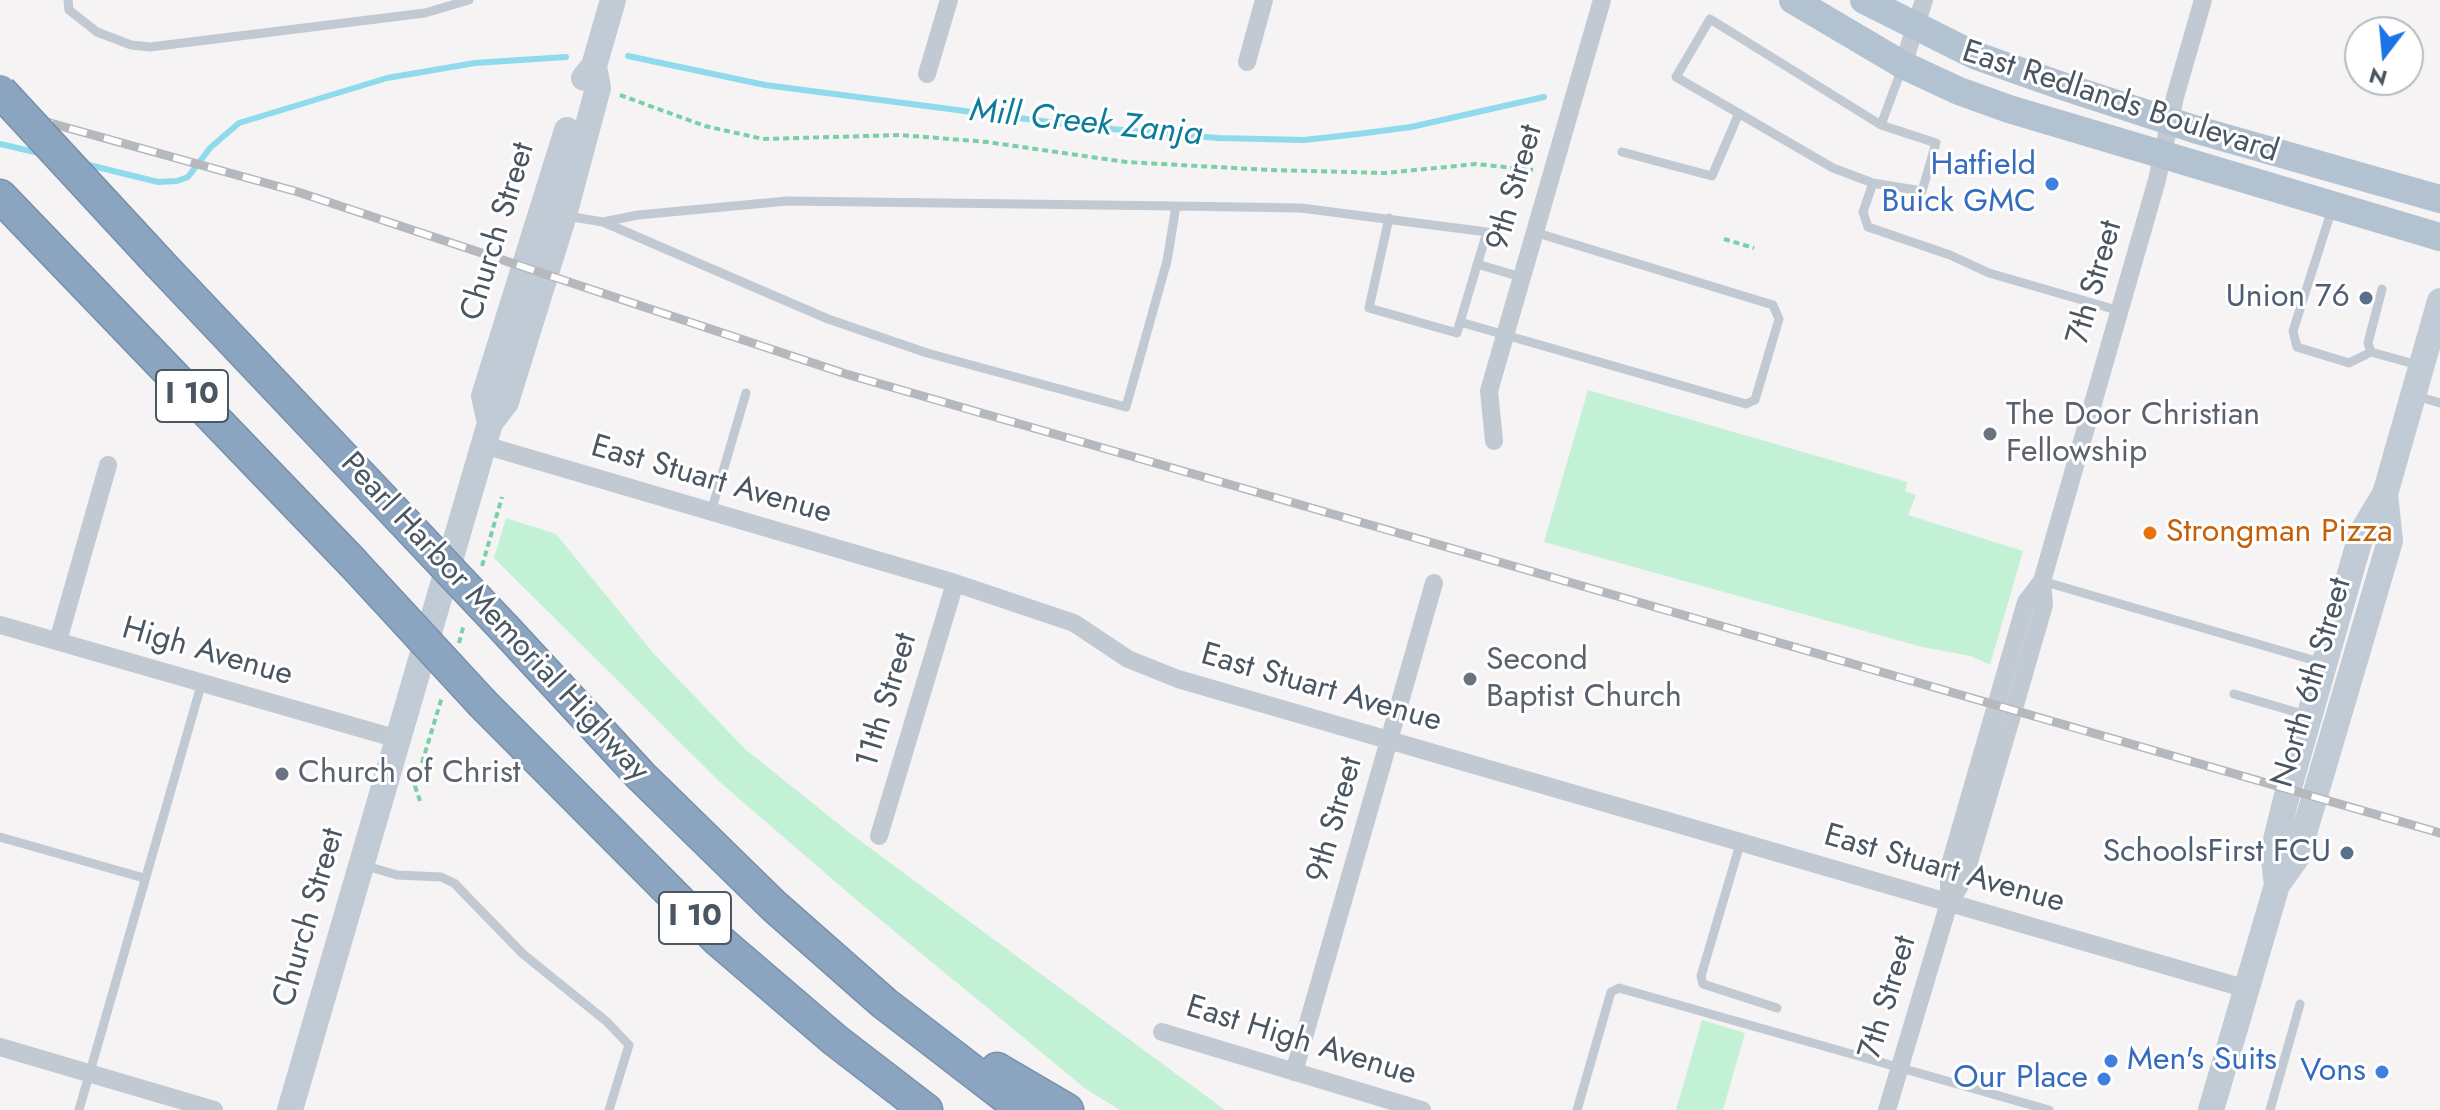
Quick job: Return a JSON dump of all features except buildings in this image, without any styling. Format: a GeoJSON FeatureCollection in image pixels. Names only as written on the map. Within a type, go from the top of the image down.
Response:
{"type":"FeatureCollection","features":[{"type":"Feature","properties":{"kind":"highway","name":"Pearl Harbor Memorial Highway"},"geometry":{"type":"LineString","coordinates":[[0,91],[652,787],[774,906],[884,1003],[1023,1110]]}},
{"type":"Feature","properties":{"kind":"highway","name":"Pearl Harbor Memorial Highway"},"geometry":{"type":"LineString","coordinates":[[0,196],[352,562],[483,704],[717,939],[835,1040],[926,1110]]}},
{"type":"Feature","properties":{"kind":"highway"},"geometry":{"type":"LineString","coordinates":[[884,1003],[1067,1110]]}},
{"type":"Feature","properties":{"kind":"main road","name":"East Redlands Boulevard"},"geometry":{"type":"LineString","coordinates":[[1793,0],[1903,65],[2009,109],[2440,237]]}},
{"type":"Feature","properties":{"kind":"main road","name":"East Redlands Boulevard"},"geometry":{"type":"LineString","coordinates":[[1864,0],[1974,55],[2169,121],[2440,199]]}},
{"type":"Feature","properties":{"kind":"street","name":"Church Street"},"geometry":{"type":"LineString","coordinates":[[487,434],[484,396],[582,81],[594,66],[612,0]]}},
{"type":"Feature","properties":{"kind":"street"},"geometry":{"type":"LineString","coordinates":[[927,74],[949,0]]}},
{"type":"Feature","properties":{"kind":"street"},"geometry":{"type":"LineString","coordinates":[[1247,62],[1264,0]]}},
{"type":"Feature","properties":{"kind":"street","name":"9th Street"},"geometry":{"type":"LineString","coordinates":[[1494,441],[1489,391],[1602,0]]}},
{"type":"Feature","properties":{"kind":"street"},"geometry":{"type":"LineString","coordinates":[[1903,65],[1924,0]]}},
{"type":"Feature","properties":{"kind":"street","name":"7th Street"},"geometry":{"type":"LineString","coordinates":[[1887,1110],[1949,903],[1949,868],[2026,602],[2042,581],[2120,311],[2203,0]]}},
{"type":"Feature","properties":{"kind":"street","name":"Church Street"},"geometry":{"type":"LineString","coordinates":[[290,1110],[487,434],[506,402],[564,215],[598,88],[594,66]]}},
{"type":"Feature","properties":{"kind":"street","name":"North 6th Street"},"geometry":{"type":"LineString","coordinates":[[2277,885],[2273,852],[2309,716],[2362,532],[2385,494],[2440,303]]}},
{"type":"Feature","properties":{"kind":"street","name":"East Stuart Avenue"},"geometry":{"type":"LineString","coordinates":[[487,434],[711,512],[955,583],[1074,623],[1152,671],[2247,989]]}},
{"type":"Feature","properties":{"kind":"street"},"geometry":{"type":"LineString","coordinates":[[58,641],[108,465]]}},
{"type":"Feature","properties":{"kind":"street","name":"North 6th Street"},"geometry":{"type":"LineString","coordinates":[[2211,1110],[2277,885],[2297,857],[2390,541],[2385,494]]}},
{"type":"Feature","properties":{"kind":"street","name":"11th Street"},"geometry":{"type":"LineString","coordinates":[[879,836],[955,583]]}},
{"type":"Feature","properties":{"kind":"street","name":"9th Street"},"geometry":{"type":"LineString","coordinates":[[1294,1072],[1434,583]]}},
{"type":"Feature","properties":{"kind":"street","name":"High Avenue"},"geometry":{"type":"LineString","coordinates":[[0,625],[398,739]]}},
{"type":"Feature","properties":{"kind":"street","name":"East High Avenue"},"geometry":{"type":"LineString","coordinates":[[1162,1032],[1422,1110]]}},
{"type":"Feature","properties":{"kind":"street"},"geometry":{"type":"LineString","coordinates":[[0,1047],[214,1110]]}},
{"type":"Feature","properties":{"kind":"lane"},"geometry":{"type":"LineString","coordinates":[[68,0],[69,10],[97,32],[131,45],[150,47],[425,13],[469,0]]}},
{"type":"Feature","properties":{"kind":"lane"},"geometry":{"type":"LineString","coordinates":[[1710,19],[1881,125],[1936,143],[1922,191],[1873,183],[1833,168],[1739,113],[1676,77],[1710,19]]}},
{"type":"Feature","properties":{"kind":"lane"},"geometry":{"type":"LineString","coordinates":[[1881,125],[1903,65]]}},
{"type":"Feature","properties":{"kind":"lane"},"geometry":{"type":"LineString","coordinates":[[1622,152],[1712,176],[1739,113]]}},
{"type":"Feature","properties":{"kind":"lane"},"geometry":{"type":"LineString","coordinates":[[1873,183],[1863,212],[1868,227],[1950,255],[1989,273],[2120,311]]}},
{"type":"Feature","properties":{"kind":"lane"},"geometry":{"type":"LineString","coordinates":[[603,222],[638,215],[787,201],[1301,208],[1389,218],[1487,232],[1457,333],[1369,308],[1389,218]]}},
{"type":"Feature","properties":{"kind":"lane"},"geometry":{"type":"LineString","coordinates":[[2333,205],[2293,331],[2297,347],[2349,363],[2371,352],[2421,366]]}},
{"type":"Feature","properties":{"kind":"lane"},"geometry":{"type":"LineString","coordinates":[[564,215],[603,222],[828,319],[927,353],[1126,407],[1167,261],[1176,206]]}},
{"type":"Feature","properties":{"kind":"lane"},"geometry":{"type":"LineString","coordinates":[[1460,322],[1746,404],[1755,400],[1779,319],[1773,305],[1534,232]]}},
{"type":"Feature","properties":{"kind":"lane"},"geometry":{"type":"LineString","coordinates":[[1477,264],[1521,277]]}},
{"type":"Feature","properties":{"kind":"lane"},"geometry":{"type":"LineString","coordinates":[[2371,352],[2368,343],[2382,289]]}},
{"type":"Feature","properties":{"kind":"lane"},"geometry":{"type":"LineString","coordinates":[[711,512],[746,393]]}},
{"type":"Feature","properties":{"kind":"lane"},"geometry":{"type":"LineString","coordinates":[[2413,395],[2440,403]]}},
{"type":"Feature","properties":{"kind":"lane"},"geometry":{"type":"LineString","coordinates":[[2042,581],[2324,663]]}},
{"type":"Feature","properties":{"kind":"lane"},"geometry":{"type":"LineString","coordinates":[[79,1110],[202,682]]}},
{"type":"Feature","properties":{"kind":"lane"},"geometry":{"type":"LineString","coordinates":[[2234,694],[2309,716]]}},
{"type":"Feature","properties":{"kind":"lane"},"geometry":{"type":"LineString","coordinates":[[0,837],[144,878]]}},
{"type":"Feature","properties":{"kind":"lane"},"geometry":{"type":"LineString","coordinates":[[1740,844],[1701,976],[1703,984],[1777,1008]]}},
{"type":"Feature","properties":{"kind":"lane"},"geometry":{"type":"LineString","coordinates":[[362,865],[397,875],[441,877],[454,883],[523,954],[606,1021],[629,1045],[609,1110]]}},
{"type":"Feature","properties":{"kind":"lane"},"geometry":{"type":"LineString","coordinates":[[1577,1110],[1611,992],[1619,988],[2049,1110]]}},
{"type":"Feature","properties":{"kind":"lane"},"geometry":{"type":"LineString","coordinates":[[2270,1110],[2300,1004]]}},
{"type":"Feature","properties":{"kind":"path"},"geometry":{"type":"LineString","coordinates":[[614,94],[705,126],[763,139],[901,135],[1140,163],[1385,173],[1476,164],[1550,174]]}},
{"type":"Feature","properties":{"kind":"path"},"geometry":{"type":"LineString","coordinates":[[1724,239],[1754,248]]}},
{"type":"Feature","properties":{"kind":"green space"},"geometry":{"type":"Polygon","coordinates":[[[1588,390],[1907,482],[1905,491],[1916,495],[1908,515],[2023,551],[1990,665],[1971,656],[1922,647],[1544,542],[1588,390]]]}},
{"type":"Feature","properties":{"kind":"green space"},"geometry":{"type":"Polygon","coordinates":[[[506,518],[556,534],[654,654],[745,749],[851,834],[1225,1110],[1120,1110],[1086,1089],[859,902],[722,784],[494,558],[506,518]]]}},
{"type":"Feature","properties":{"kind":"green space"},"geometry":{"type":"Polygon","coordinates":[[[1702,1020],[1745,1033],[1723,1110],[1676,1110],[1702,1020]]]}},
{"type":"Feature","properties":{"kind":"waterway","name":"Mill Creek Zanja"},"geometry":{"type":"LineString","coordinates":[[628,56],[765,85],[1088,127],[1218,138],[1304,140],[1358,134],[1411,127],[1544,97]]}},
{"type":"Feature","properties":{"kind":"waterway","name":"Mill Creek Zanja"},"geometry":{"type":"LineString","coordinates":[[85,164],[158,182],[177,181],[188,177],[210,148],[239,123],[387,78],[475,63],[566,57]]}},
{"type":"Feature","properties":{"kind":"waterway","name":"Mill Creek Zanja"},"geometry":{"type":"LineString","coordinates":[[0,144],[39,153]]}},
{"type":"Feature","properties":{"kind":"railway"},"geometry":{"type":"LineString","coordinates":[[0,109],[298,192],[846,374],[2440,833]]}},
{"type":"Feature","properties":{"kind":"place","name":"Hatfield Buick GMC"},"geometry":{"type":"Point","coordinates":[2052,184]}},
{"type":"Feature","properties":{"kind":"place","name":"Union 76"},"geometry":{"type":"Point","coordinates":[2366,298]}},
{"type":"Feature","properties":{"kind":"place","name":"The Door Christian Fellowship"},"geometry":{"type":"Point","coordinates":[1990,434]}},
{"type":"Feature","properties":{"kind":"place","name":"Strongman Pizza"},"geometry":{"type":"Point","coordinates":[2150,533]}},
{"type":"Feature","properties":{"kind":"place","name":"Second Baptist Church"},"geometry":{"type":"Point","coordinates":[1470,679]}},
{"type":"Feature","properties":{"kind":"place","name":"Church of Christ"},"geometry":{"type":"Point","coordinates":[282,774]}},
{"type":"Feature","properties":{"kind":"place","name":"SchoolsFirst FCU"},"geometry":{"type":"Point","coordinates":[2347,853]}},
{"type":"Feature","properties":{"kind":"place","name":"Men's Suits"},"geometry":{"type":"Point","coordinates":[2111,1061]}},
{"type":"Feature","properties":{"kind":"place","name":"Vons"},"geometry":{"type":"Point","coordinates":[2382,1072]}},
{"type":"Feature","properties":{"kind":"place","name":"Our Place"},"geometry":{"type":"Point","coordinates":[2104,1079]}}]}
